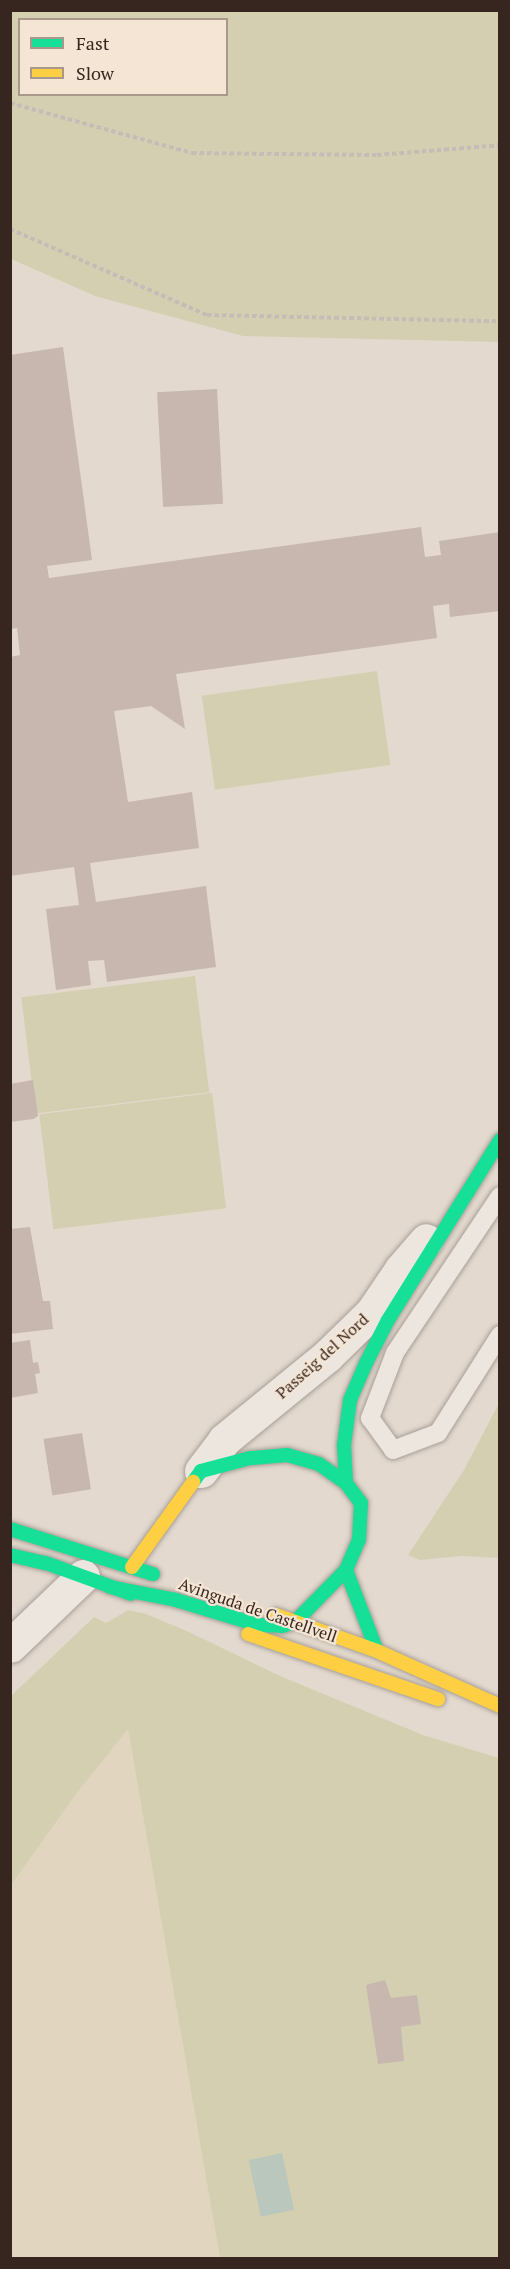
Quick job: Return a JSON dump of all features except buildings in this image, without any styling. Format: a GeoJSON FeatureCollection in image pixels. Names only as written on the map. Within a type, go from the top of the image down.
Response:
{"type":"FeatureCollection","features":[{"type":"Feature","properties":{"kind":"street","name":"Passeig del Nord"},"geometry":{"type":"LineString","coordinates":[[346,1483],[344,1445],[350,1400],[388,1320],[433,1250],[457,1205],[500,1140]]}},
{"type":"Feature","properties":{"kind":"street","name":"Passeig del Nord"},"geometry":{"type":"LineString","coordinates":[[201,1471],[224,1440],[327,1356],[372,1312],[401,1269],[457,1205]]}},
{"type":"Feature","properties":{"kind":"street"},"geometry":{"type":"LineString","coordinates":[[10,1646],[96,1582],[176,1600],[258,1625],[282,1626],[295,1622],[346,1570],[359,1540],[361,1503],[346,1483],[320,1464],[287,1455],[250,1458],[201,1471],[132,1567]]}},
{"type":"Feature","properties":{"kind":"street","name":"Avinguda de Castellvell"},"geometry":{"type":"LineString","coordinates":[[10,1529],[164,1578]]}},
{"type":"Feature","properties":{"kind":"street","name":"Avinguda de Castellvell"},"geometry":{"type":"LineString","coordinates":[[10,1555],[46,1563],[455,1705]]}},
{"type":"Feature","properties":{"kind":"street"},"geometry":{"type":"LineString","coordinates":[[346,1570],[377,1651]]}},
{"type":"Feature","properties":{"kind":"street","name":"Avinguda de Castellvell"},"geometry":{"type":"LineString","coordinates":[[258,1609],[377,1651],[500,1706]]}},
{"type":"Feature","properties":{"kind":"lane"},"geometry":{"type":"LineString","coordinates":[[500,1196],[395,1353],[370,1418],[393,1450],[438,1433],[500,1335]]}},
{"type":"Feature","properties":{"kind":"path"},"geometry":{"type":"LineString","coordinates":[[10,103],[192,153],[377,155],[500,145]]}},
{"type":"Feature","properties":{"kind":"path"},"geometry":{"type":"LineString","coordinates":[[10,229],[207,315],[500,321]]}},
{"type":"Feature","properties":{"kind":"shaded area"},"geometry":{"type":"Polygon","coordinates":[[[11,10],[499,11],[499,342],[243,336],[95,296],[11,259],[11,10]]]}},
{"type":"Feature","properties":{"kind":"shaded area"},"geometry":{"type":"Polygon","coordinates":[[[377,671],[390,765],[215,790],[202,696],[377,671]]]}},
{"type":"Feature","properties":{"kind":"shaded area"},"geometry":{"type":"Polygon","coordinates":[[[195,976],[209,1092],[36,1113],[21,997],[195,976]]]}},
{"type":"Feature","properties":{"kind":"shaded area"},"geometry":{"type":"Polygon","coordinates":[[[212,1093],[226,1208],[53,1229],[39,1114],[212,1093]]]}},
{"type":"Feature","properties":{"kind":"shaded area"},"geometry":{"type":"Polygon","coordinates":[[[499,1403],[499,1558],[462,1556],[420,1560],[408,1555],[464,1470],[499,1403]]]}},
{"type":"Feature","properties":{"kind":"shaded area"},"geometry":{"type":"Polygon","coordinates":[[[128,1610],[146,1614],[189,1632],[280,1676],[423,1735],[499,1758],[499,2258],[220,2258],[128,1729],[76,1794],[11,1885],[11,1696],[94,1617],[106,1623],[128,1610]]]}},
{"type":"Feature","properties":{"kind":"shaded area"},"geometry":{"type":"Polygon","coordinates":[[[128,1729],[220,2258],[11,2258],[11,1885],[76,1794],[128,1729]]]}},
{"type":"Feature","properties":{"kind":"shaded area"},"geometry":{"type":"Polygon","coordinates":[[[282,2153],[294,2210],[261,2217],[249,2160],[282,2153]]]}},
{"type":"Feature","properties":{"kind":"traffic: fast"},"geometry":{"type":"LineString","coordinates":[[346,1483],[344,1445],[350,1400],[366,1363],[388,1320],[500,1140]]}},
{"type":"Feature","properties":{"kind":"traffic: fast"},"geometry":{"type":"LineString","coordinates":[[110,1587],[176,1600],[258,1625],[282,1626],[295,1622],[346,1570],[359,1540],[361,1503],[346,1483],[319,1464],[287,1455],[250,1458],[201,1471],[193,1482]]}},
{"type":"Feature","properties":{"kind":"traffic: fast"},"geometry":{"type":"LineString","coordinates":[[10,1529],[153,1574]]}},
{"type":"Feature","properties":{"kind":"traffic: fast"},"geometry":{"type":"LineString","coordinates":[[10,1555],[46,1563],[131,1594]]}},
{"type":"Feature","properties":{"kind":"traffic: fast"},"geometry":{"type":"LineString","coordinates":[[346,1570],[377,1651]]}},
{"type":"Feature","properties":{"kind":"traffic: slow"},"geometry":{"type":"LineString","coordinates":[[132,1567],[193,1482]]}},
{"type":"Feature","properties":{"kind":"traffic: slow"},"geometry":{"type":"LineString","coordinates":[[276,1615],[377,1651],[500,1706]]}},
{"type":"Feature","properties":{"kind":"traffic: slow"},"geometry":{"type":"LineString","coordinates":[[248,1634],[438,1699]]}}]}
